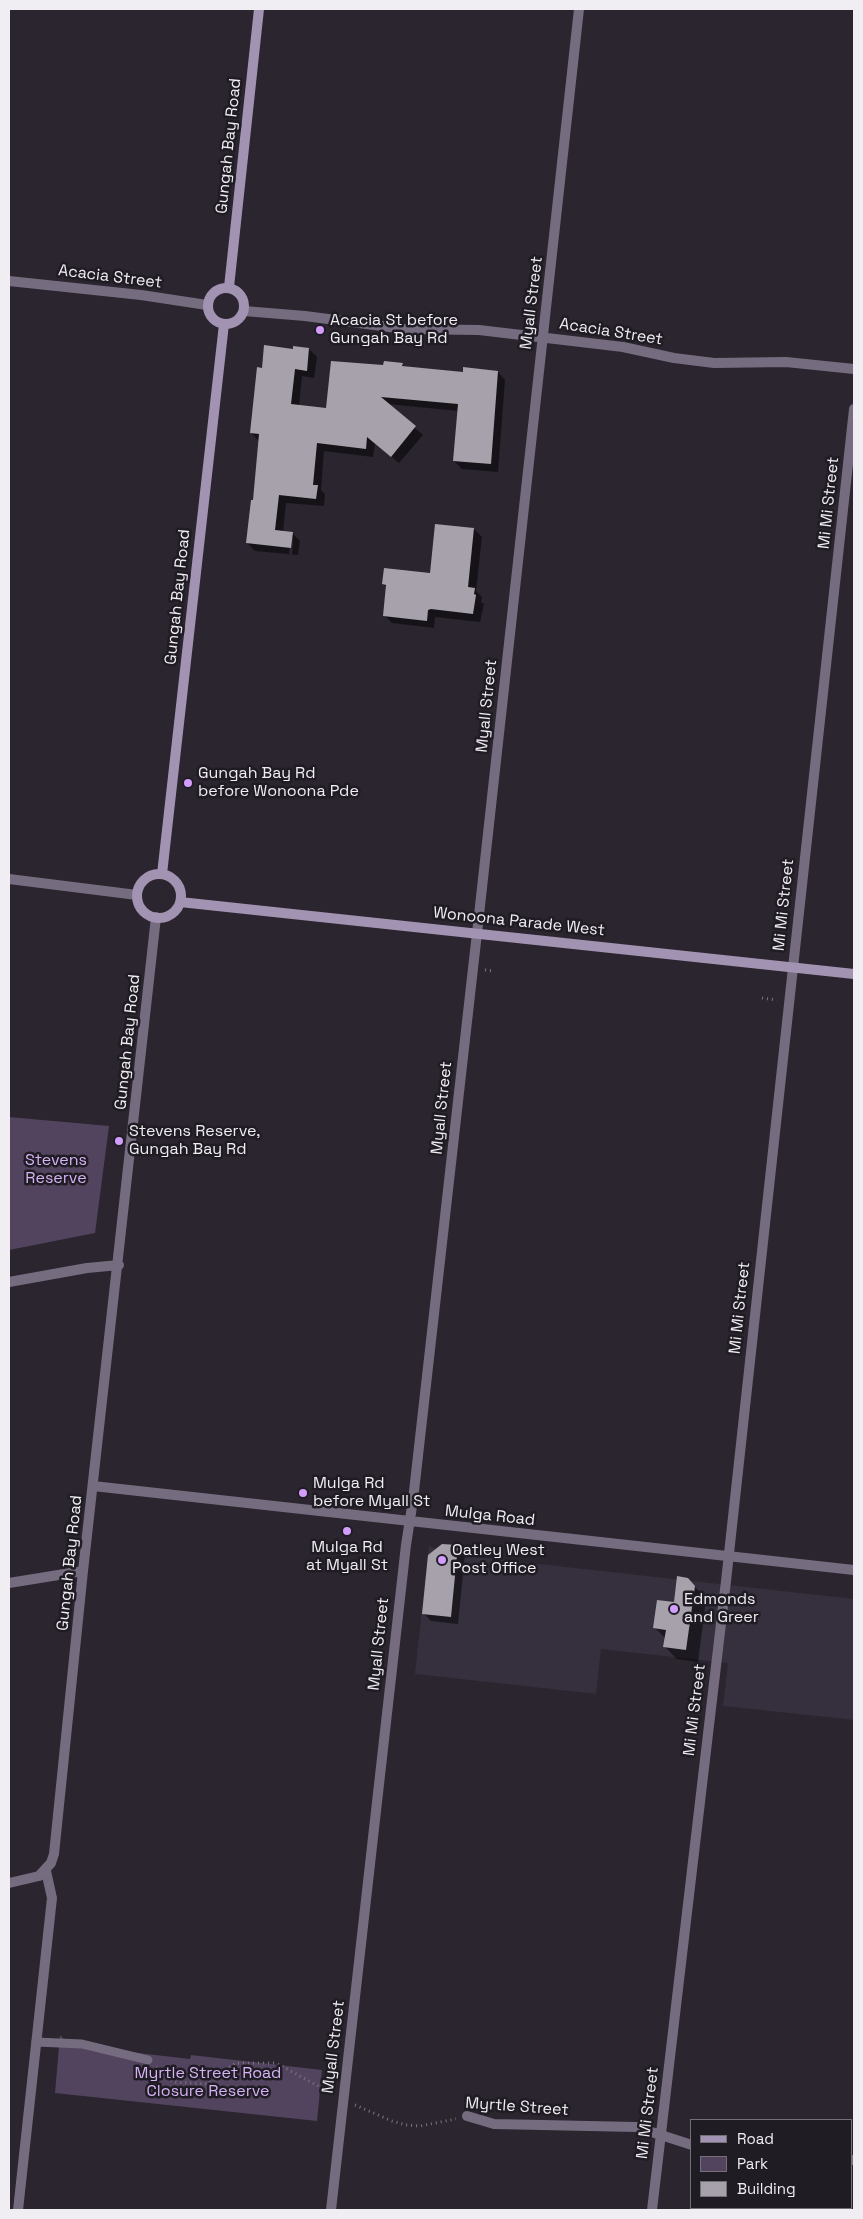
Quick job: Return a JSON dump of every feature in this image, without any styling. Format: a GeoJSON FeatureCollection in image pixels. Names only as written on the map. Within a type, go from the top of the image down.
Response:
{"type":"FeatureCollection","features":[{"type":"Feature","properties":{"kind":"street","name":"Gungah Bay Road"},"geometry":{"type":"LineString","coordinates":[[229,287],[259,9]]}},
{"type":"Feature","properties":{"kind":"street","name":"Myall Street"},"geometry":{"type":"LineString","coordinates":[[331,2210],[477,933],[580,9]]}},
{"type":"Feature","properties":{"kind":"street","name":"Acacia Street"},"geometry":{"type":"LineString","coordinates":[[9,280],[141,294],[207,305]]}},
{"type":"Feature","properties":{"kind":"street"},"geometry":{"type":"LineString","coordinates":[[229,287],[240,294],[244,311],[236,321],[224,324],[212,318],[207,305],[216,290],[229,287]]}},
{"type":"Feature","properties":{"kind":"street","name":"Acacia Street"},"geometry":{"type":"LineString","coordinates":[[244,311],[305,316],[405,329],[462,329],[544,338],[623,347],[674,358],[714,363],[786,362],[854,369]]}},
{"type":"Feature","properties":{"kind":"street","name":"Gungah Bay Road"},"geometry":{"type":"LineString","coordinates":[[162,874],[224,324]]}},
{"type":"Feature","properties":{"kind":"street","name":"Mi Mi Street"},"geometry":{"type":"LineString","coordinates":[[652,2210],[728,1556],[854,408]]}},
{"type":"Feature","properties":{"kind":"street"},"geometry":{"type":"LineString","coordinates":[[155,874],[162,874],[178,884],[181,896],[174,912],[163,917],[156,917],[140,908],[137,895],[142,882],[155,874]]}},
{"type":"Feature","properties":{"kind":"street"},"geometry":{"type":"LineString","coordinates":[[9,879],[137,895]]}},
{"type":"Feature","properties":{"kind":"street","name":"Wonoona Parade West"},"geometry":{"type":"LineString","coordinates":[[180,902],[854,974]]}},
{"type":"Feature","properties":{"kind":"street","name":"Gungah Bay Road"},"geometry":{"type":"LineString","coordinates":[[46,1871],[54,1854],[83,1570],[119,1265],[156,917]]}},
{"type":"Feature","properties":{"kind":"street"},"geometry":{"type":"LineString","coordinates":[[9,1282],[87,1268],[119,1265]]}},
{"type":"Feature","properties":{"kind":"street","name":"Mulga Road"},"geometry":{"type":"LineString","coordinates":[[94,1486],[854,1570]]}},
{"type":"Feature","properties":{"kind":"street"},"geometry":{"type":"LineString","coordinates":[[9,1583],[83,1570]]}},
{"type":"Feature","properties":{"kind":"street"},"geometry":{"type":"LineString","coordinates":[[9,1883],[32,1878],[46,1871],[52,1898],[18,2210]]}},
{"type":"Feature","properties":{"kind":"street","name":"Myrtle Street"},"geometry":{"type":"LineString","coordinates":[[467,2116],[494,2124],[636,2127],[690,2145]]}},
{"type":"Feature","properties":{"kind":"lane"},"geometry":{"type":"LineString","coordinates":[[36,2042],[82,2044],[148,2060]]}},
{"type":"Feature","properties":{"kind":"path","name":"Myrtle Street"},"geometry":{"type":"LineString","coordinates":[[148,2060],[173,2082],[208,2084],[235,2063],[276,2063],[343,2100],[406,2125],[427,2125],[467,2116]]}},
{"type":"Feature","properties":{"kind":"shaded area"},"geometry":{"type":"Polygon","coordinates":[[[429,1546],[449,1554],[854,1599],[854,1720],[723,1706],[728,1663],[601,1649],[596,1694],[415,1674],[429,1546]]]}},
{"type":"Feature","properties":{"kind":"green space","name":"Stevens Reserve"},"geometry":{"type":"Polygon","coordinates":[[[9,1117],[109,1126],[95,1233],[9,1250],[9,1117]]]}},
{"type":"Feature","properties":{"kind":"green space","name":"Myrtle Street Road Closure Reserve"},"geometry":{"type":"Polygon","coordinates":[[[60,2035],[69,2045],[190,2059],[191,2055],[322,2070],[317,2121],[55,2093],[60,2035]]]}},
{"type":"Feature","properties":{"kind":"building"},"geometry":{"type":"Polygon","coordinates":[[[264,345],[293,349],[293,346],[309,348],[307,371],[295,369],[291,404],[326,408],[331,361],[383,365],[384,361],[403,363],[402,366],[463,372],[463,367],[498,371],[491,464],[453,461],[458,404],[381,397],[416,426],[391,457],[367,437],[366,449],[317,443],[313,485],[318,485],[316,499],[279,495],[275,530],[293,532],[291,548],[246,543],[251,500],[253,500],[259,434],[250,433],[257,367],[262,368],[264,345]]]}},
{"type":"Feature","properties":{"kind":"building"},"geometry":{"type":"Polygon","coordinates":[[[435,524],[474,528],[468,587],[475,588],[474,594],[476,595],[473,614],[431,609],[428,610],[427,621],[383,616],[386,585],[382,584],[384,568],[430,573],[435,524]]]}},
{"type":"Feature","properties":{"kind":"building"},"geometry":{"type":"Polygon","coordinates":[[[442,1544],[458,1545],[451,1617],[422,1614],[428,1555],[442,1544]]]}},
{"type":"Feature","properties":{"kind":"building","name":"Edmonds and Greer"},"geometry":{"type":"Polygon","coordinates":[[[677,1576],[688,1578],[695,1586],[686,1650],[663,1647],[666,1630],[653,1628],[657,1600],[674,1602],[677,1576]]]}},
{"type":"Feature","properties":{"kind":"place","name":"Acacia St before Gungah Bay Rd"},"geometry":{"type":"Point","coordinates":[320,330]}},
{"type":"Feature","properties":{"kind":"place","name":"Gungah Bay Rd before Wonoona Pde"},"geometry":{"type":"Point","coordinates":[188,783]}},
{"type":"Feature","properties":{"kind":"place","name":"Stevens Reserve, Gungah Bay Rd"},"geometry":{"type":"Point","coordinates":[119,1141]}},
{"type":"Feature","properties":{"kind":"place","name":"Mulga Rd before Myall St"},"geometry":{"type":"Point","coordinates":[303,1493]}},
{"type":"Feature","properties":{"kind":"place","name":"Mulga Rd at Myall St"},"geometry":{"type":"Point","coordinates":[347,1531]}},
{"type":"Feature","properties":{"kind":"place","name":"Oatley West Post Office"},"geometry":{"type":"Point","coordinates":[442,1560]}},
{"type":"Feature","properties":{"kind":"place","name":"Edmonds and Greer"},"geometry":{"type":"Point","coordinates":[674,1609]}}]}
